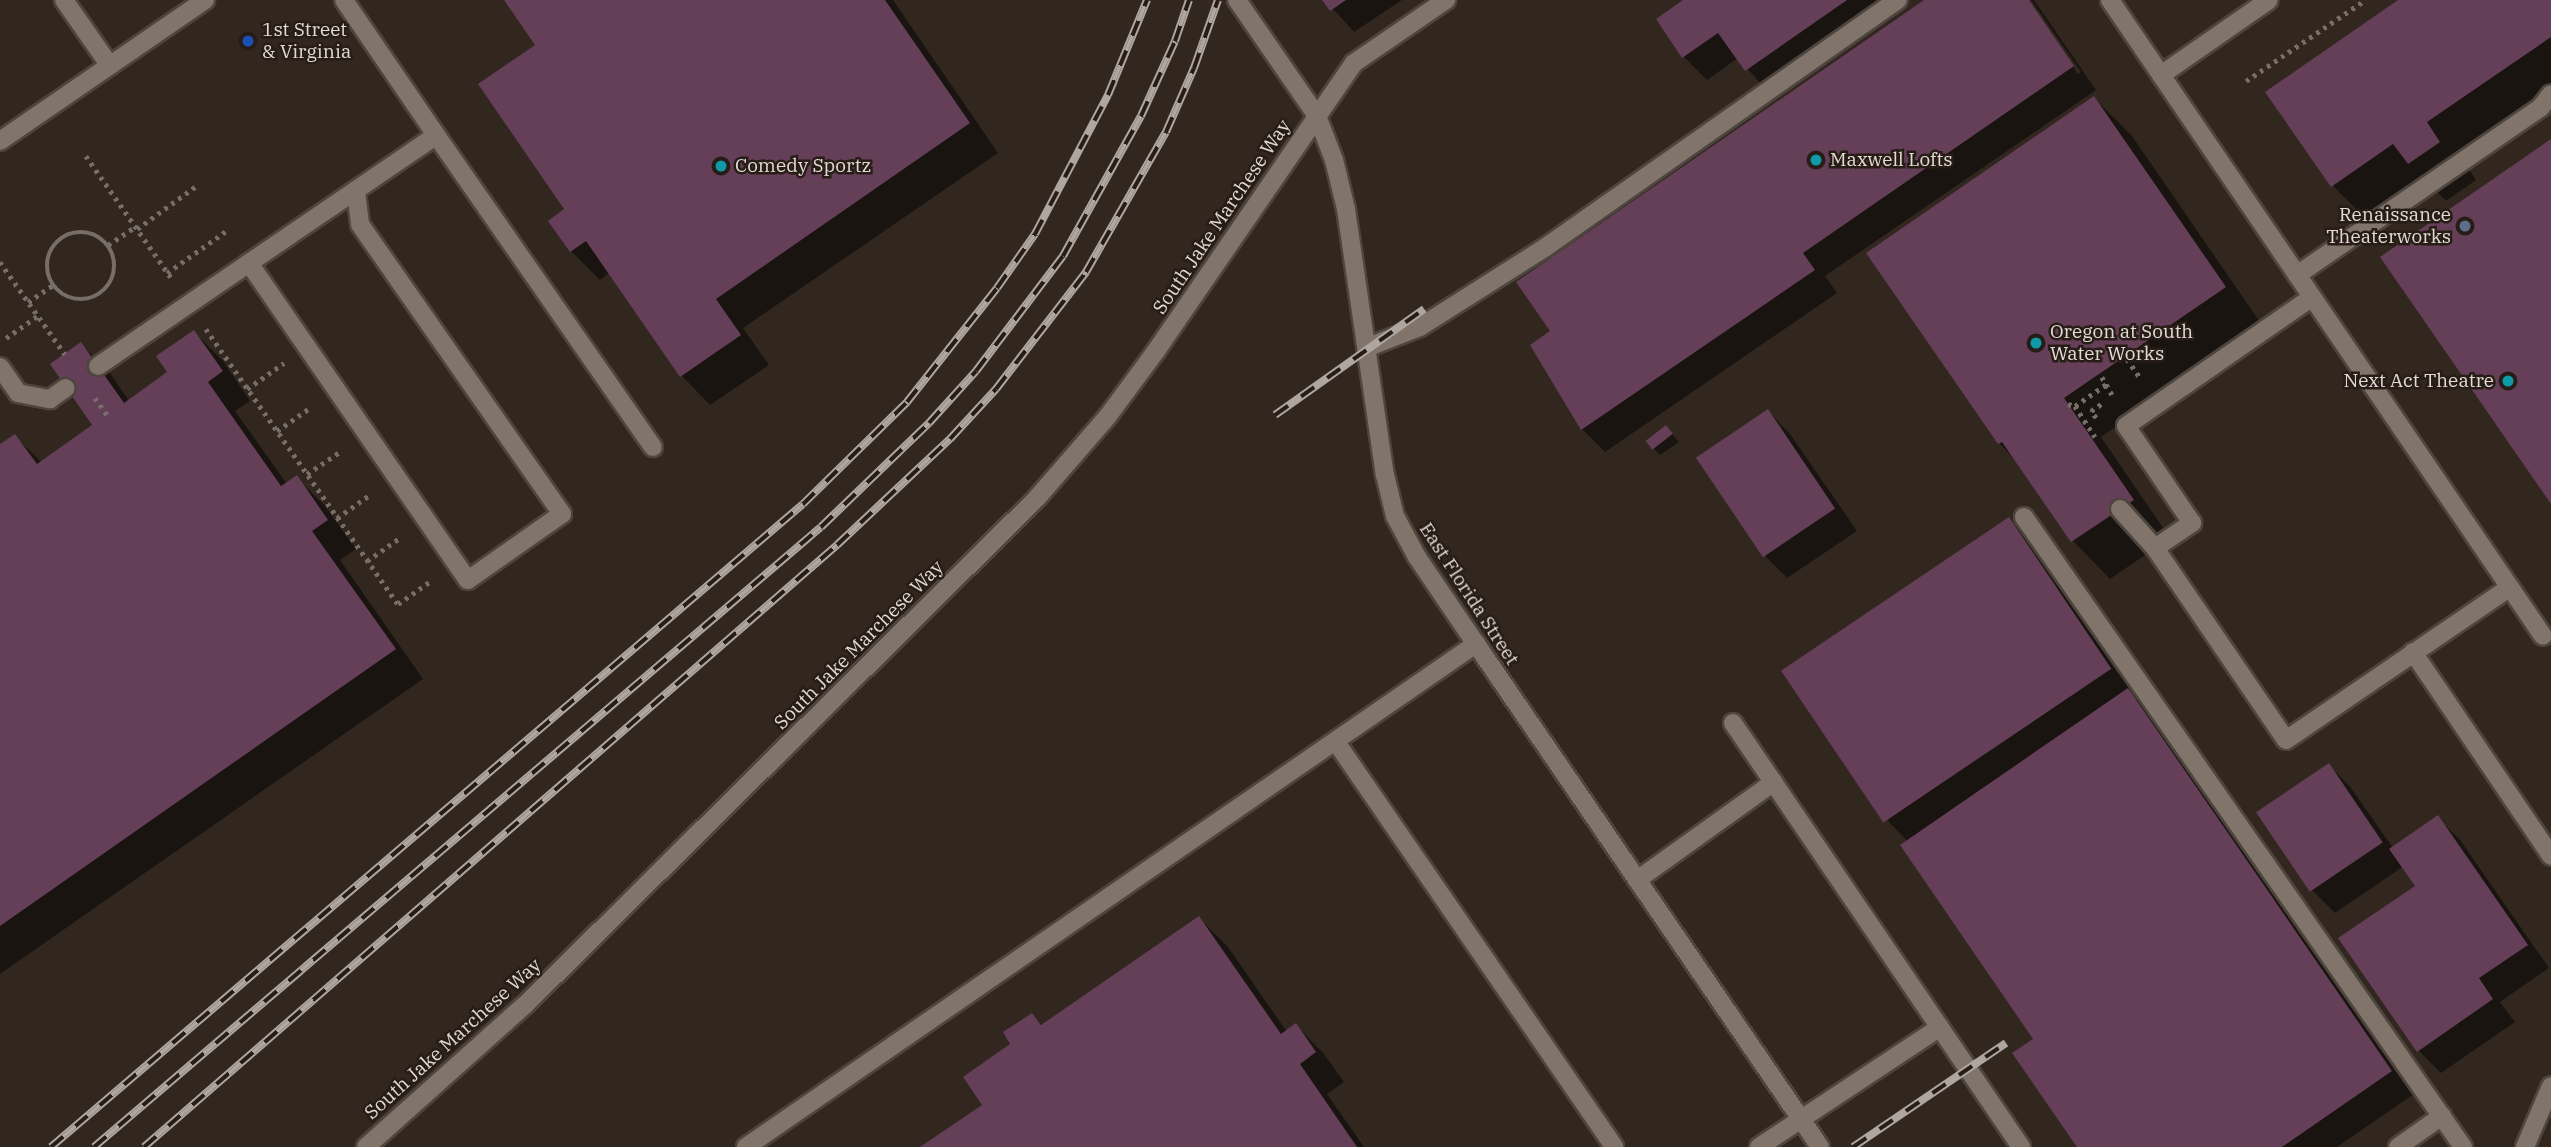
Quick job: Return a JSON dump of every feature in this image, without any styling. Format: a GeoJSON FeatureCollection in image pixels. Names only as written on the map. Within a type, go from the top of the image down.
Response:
{"type":"FeatureCollection","features":[{"type":"Feature","properties":{"kind":"street"},"geometry":{"type":"LineString","coordinates":[[64,0],[110,66]]}},
{"type":"Feature","properties":{"kind":"street"},"geometry":{"type":"LineString","coordinates":[[0,141],[205,0]]}},
{"type":"Feature","properties":{"kind":"street"},"geometry":{"type":"LineString","coordinates":[[344,0],[653,447]]}},
{"type":"Feature","properties":{"kind":"street","name":"East Florida Street"},"geometry":{"type":"LineString","coordinates":[[1237,0],[1317,116],[1334,160],[1346,209],[1385,475],[1395,516],[1417,557],[1476,645],[1820,1147]]}},
{"type":"Feature","properties":{"kind":"street","name":"South Jake Marchese Way"},"geometry":{"type":"LineString","coordinates":[[366,1147],[535,995],[1037,498],[1108,416],[1156,351],[1354,63],[1446,0]]}},
{"type":"Feature","properties":{"kind":"street"},"geometry":{"type":"LineString","coordinates":[[1368,347],[1420,327],[1546,247],[1898,0]]}},
{"type":"Feature","properties":{"kind":"street"},"geometry":{"type":"LineString","coordinates":[[2110,0],[2543,636]]}},
{"type":"Feature","properties":{"kind":"street"},"geometry":{"type":"LineString","coordinates":[[2161,75],[2269,0]]}},
{"type":"Feature","properties":{"kind":"street"},"geometry":{"type":"LineString","coordinates":[[2297,275],[2540,107],[2551,94]]}},
{"type":"Feature","properties":{"kind":"street"},"geometry":{"type":"LineString","coordinates":[[98,366],[436,135]]}},
{"type":"Feature","properties":{"kind":"street"},"geometry":{"type":"LineString","coordinates":[[249,263],[468,580],[562,514],[360,224],[356,190]]}},
{"type":"Feature","properties":{"kind":"street"},"geometry":{"type":"LineString","coordinates":[[2155,548],[2192,523],[2126,426],[2312,297]]}},
{"type":"Feature","properties":{"kind":"street"},"geometry":{"type":"LineString","coordinates":[[0,367],[18,393],[50,398],[66,388]]}},
{"type":"Feature","properties":{"kind":"street"},"geometry":{"type":"LineString","coordinates":[[2120,509],[2155,548],[2286,740],[2510,587]]}},
{"type":"Feature","properties":{"kind":"street"},"geometry":{"type":"LineString","coordinates":[[2024,517],[2463,1147]]}},
{"type":"Feature","properties":{"kind":"street"},"geometry":{"type":"LineString","coordinates":[[746,1147],[1476,645]]}},
{"type":"Feature","properties":{"kind":"street"},"geometry":{"type":"LineString","coordinates":[[2413,652],[2551,856]]}},
{"type":"Feature","properties":{"kind":"street"},"geometry":{"type":"LineString","coordinates":[[1733,723],[2021,1147]]}},
{"type":"Feature","properties":{"kind":"street"},"geometry":{"type":"LineString","coordinates":[[1336,742],[1614,1147]]}},
{"type":"Feature","properties":{"kind":"street"},"geometry":{"type":"LineString","coordinates":[[1637,880],[1774,782]]}},
{"type":"Feature","properties":{"kind":"street"},"geometry":{"type":"LineString","coordinates":[[1759,1147],[1940,1027]]}},
{"type":"Feature","properties":{"kind":"street"},"geometry":{"type":"LineString","coordinates":[[2525,1147],[2551,1086]]}},
{"type":"Feature","properties":{"kind":"street"},"geometry":{"type":"LineString","coordinates":[[2398,1147],[2442,1116]]}},
{"type":"Feature","properties":{"kind":"path"},"geometry":{"type":"LineString","coordinates":[[2246,81],[2365,0]]}},
{"type":"Feature","properties":{"kind":"path"},"geometry":{"type":"LineString","coordinates":[[86,156],[398,604],[457,562]]}},
{"type":"Feature","properties":{"kind":"path"},"geometry":{"type":"LineString","coordinates":[[108,246],[196,187]]}},
{"type":"Feature","properties":{"kind":"path"},"geometry":{"type":"LineString","coordinates":[[167,273],[226,230]]}},
{"type":"Feature","properties":{"kind":"path"},"geometry":{"type":"LineString","coordinates":[[80,231],[101,237],[108,246],[115,267],[107,287],[99,295],[77,300],[66,297],[53,285],[46,270],[47,257],[59,238],[80,231]]}},
{"type":"Feature","properties":{"kind":"path"},"geometry":{"type":"LineString","coordinates":[[0,262],[65,354]]}},
{"type":"Feature","properties":{"kind":"path"},"geometry":{"type":"LineString","coordinates":[[0,279],[8,273]]}},
{"type":"Feature","properties":{"kind":"path"},"geometry":{"type":"LineString","coordinates":[[28,302],[53,285]]}},
{"type":"Feature","properties":{"kind":"path"},"geometry":{"type":"LineString","coordinates":[[0,343],[38,316]]}},
{"type":"Feature","properties":{"kind":"path"},"geometry":{"type":"LineString","coordinates":[[247,389],[306,346]]}},
{"type":"Feature","properties":{"kind":"path"},"geometry":{"type":"LineString","coordinates":[[2091,411],[2114,394],[2102,377]]}},
{"type":"Feature","properties":{"kind":"path"},"geometry":{"type":"LineString","coordinates":[[2068,404],[2075,406],[2107,384]]}},
{"type":"Feature","properties":{"kind":"path"},"geometry":{"type":"LineString","coordinates":[[277,431],[337,389]]}},
{"type":"Feature","properties":{"kind":"path"},"geometry":{"type":"LineString","coordinates":[[95,397],[108,416]]}},
{"type":"Feature","properties":{"kind":"path"},"geometry":{"type":"LineString","coordinates":[[307,474],[366,433]]}},
{"type":"Feature","properties":{"kind":"path"},"geometry":{"type":"LineString","coordinates":[[337,518],[396,476]]}},
{"type":"Feature","properties":{"kind":"path"},"geometry":{"type":"LineString","coordinates":[[367,561],[426,519]]}},
{"type":"Feature","properties":{"kind":"building","name":"Comedy Sportz"},"geometry":{"type":"Polygon","coordinates":[[[504,0],[885,0],[970,123],[716,299],[741,335],[680,377],[586,241],[570,252],[548,221],[564,209],[478,84],[535,45],[504,0]]]}},
{"type":"Feature","properties":{"kind":"building"},"geometry":{"type":"Polygon","coordinates":[[[1322,0],[1346,0],[1330,11],[1322,0]]]}},
{"type":"Feature","properties":{"kind":"building"},"geometry":{"type":"Polygon","coordinates":[[[1683,0],[1847,0],[1745,71],[1718,33],[1682,58],[1656,19],[1683,0]]]}},
{"type":"Feature","properties":{"kind":"building","name":"Maxwell Lofts"},"geometry":{"type":"Polygon","coordinates":[[[1924,0],[2029,0],[2074,66],[1803,253],[1815,270],[1581,430],[1530,345],[1550,331],[1516,282],[1924,0]]]}},
{"type":"Feature","properties":{"kind":"building"},"geometry":{"type":"Polygon","coordinates":[[[2398,0],[2551,0],[2551,37],[2427,122],[2440,142],[2408,164],[2393,144],[2331,187],[2265,92],[2398,0]]]}},
{"type":"Feature","properties":{"kind":"building","name":"Oregon at South Water Works"},"geometry":{"type":"Polygon","coordinates":[[[2094,96],[2226,287],[2064,398],[2134,500],[2071,542],[2002,442],[1998,444],[1866,253],[2094,96]]]}},
{"type":"Feature","properties":{"kind":"building","name":"Next Act Theatre"},"geometry":{"type":"Polygon","coordinates":[[[2551,139],[2551,504],[2380,257],[2551,139]]]}},
{"type":"Feature","properties":{"kind":"building"},"geometry":{"type":"Polygon","coordinates":[[[194,330],[223,371],[208,382],[281,486],[297,475],[328,520],[312,531],[396,649],[0,926],[0,444],[15,434],[37,464],[92,425],[50,364],[81,342],[124,403],[167,372],[156,356],[194,330]]]}},
{"type":"Feature","properties":{"kind":"building"},"geometry":{"type":"Polygon","coordinates":[[[1768,409],[1835,508],[1763,557],[1696,458],[1768,409]]]}},
{"type":"Feature","properties":{"kind":"building"},"geometry":{"type":"Polygon","coordinates":[[[1666,425],[1673,434],[1652,450],[1646,441],[1666,425]]]}},
{"type":"Feature","properties":{"kind":"building"},"geometry":{"type":"Polygon","coordinates":[[[2009,517],[2111,669],[1883,822],[1781,671],[2009,517]]]}},
{"type":"Feature","properties":{"kind":"building"},"geometry":{"type":"Polygon","coordinates":[[[2128,688],[2392,1071],[2282,1147],[2077,1147],[2012,1053],[2033,1039],[1900,845],[2128,688]]]}},
{"type":"Feature","properties":{"kind":"building"},"geometry":{"type":"Polygon","coordinates":[[[2329,763],[2383,843],[2310,892],[2256,812],[2329,763]]]}},
{"type":"Feature","properties":{"kind":"building"},"geometry":{"type":"Polygon","coordinates":[[[2438,815],[2528,945],[2479,978],[2493,999],[2417,1052],[2338,938],[2415,886],[2389,849],[2438,815]]]}},
{"type":"Feature","properties":{"kind":"building"},"geometry":{"type":"Polygon","coordinates":[[[1199,916],[1281,1034],[1296,1023],[1316,1052],[1300,1064],[1357,1147],[920,1147],[982,1105],[963,1077],[1010,1044],[1003,1032],[1032,1013],[1041,1025],[1199,916]]]}},
{"type":"Feature","properties":{"kind":"railway"},"geometry":{"type":"LineString","coordinates":[[51,1147],[803,504],[907,402],[997,288],[1035,234],[1108,95],[1147,0]]}},
{"type":"Feature","properties":{"kind":"railway"},"geometry":{"type":"LineString","coordinates":[[94,1147],[821,527],[929,423],[976,371],[1063,256],[1141,116],[1175,41],[1189,0]]}},
{"type":"Feature","properties":{"kind":"railway"},"geometry":{"type":"LineString","coordinates":[[144,1147],[837,545],[950,439],[996,389],[1086,272],[1166,132],[1194,68],[1218,0]]}},
{"type":"Feature","properties":{"kind":"railway"},"geometry":{"type":"LineString","coordinates":[[1275,415],[1424,309]]}},
{"type":"Feature","properties":{"kind":"railway"},"geometry":{"type":"LineString","coordinates":[[1853,1147],[2006,1043]]}},
{"type":"Feature","properties":{"kind":"place","name":"1st Street & Virginia"},"geometry":{"type":"Point","coordinates":[248,41]}},
{"type":"Feature","properties":{"kind":"place","name":"Maxwell Lofts"},"geometry":{"type":"Point","coordinates":[1816,160]}},
{"type":"Feature","properties":{"kind":"place","name":"Comedy Sportz"},"geometry":{"type":"Point","coordinates":[721,166]}},
{"type":"Feature","properties":{"kind":"place","name":"Renaissance Theaterworks"},"geometry":{"type":"Point","coordinates":[2465,226]}},
{"type":"Feature","properties":{"kind":"place","name":"Oregon at South Water Works"},"geometry":{"type":"Point","coordinates":[2036,343]}},
{"type":"Feature","properties":{"kind":"place","name":"Next Act Theatre"},"geometry":{"type":"Point","coordinates":[2508,381]}}]}
